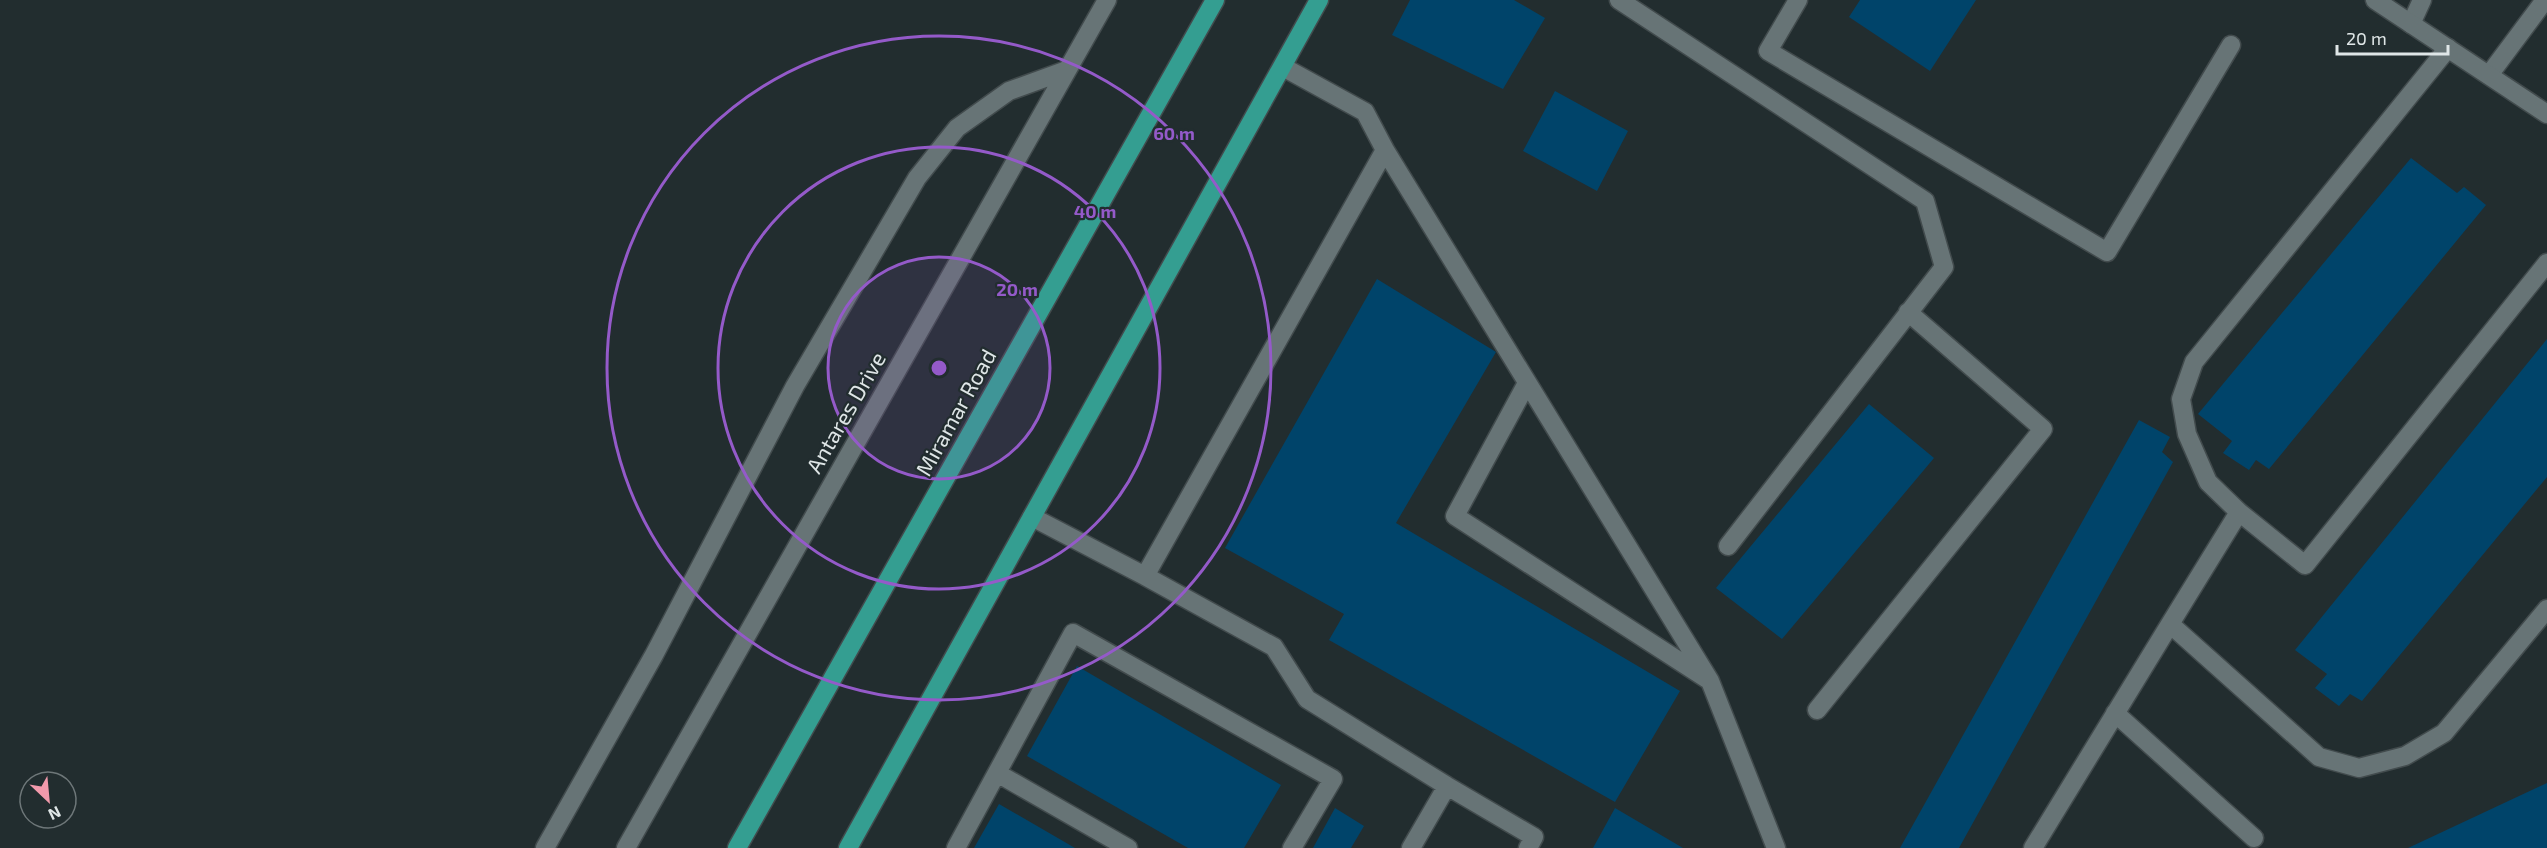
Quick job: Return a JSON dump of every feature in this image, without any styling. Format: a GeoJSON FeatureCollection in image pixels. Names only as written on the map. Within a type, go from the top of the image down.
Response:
{"type":"FeatureCollection","features":[{"type":"Feature","properties":{"kind":"main road","name":"Miramar Road"},"geometry":{"type":"LineString","coordinates":[[737,848],[1215,0]]}},
{"type":"Feature","properties":{"kind":"main road"},"geometry":{"type":"LineString","coordinates":[[848,848],[1319,0]]}},
{"type":"Feature","properties":{"kind":"street","name":"Antares Drive"},"geometry":{"type":"LineString","coordinates":[[626,848],[1107,0]]}},
{"type":"Feature","properties":{"kind":"street"},"geometry":{"type":"LineString","coordinates":[[1619,0],[1925,201],[1944,267],[1728,546]]}},
{"type":"Feature","properties":{"kind":"street"},"geometry":{"type":"LineString","coordinates":[[1798,0],[1768,51],[2107,252],[2231,45]]}},
{"type":"Feature","properties":{"kind":"street"},"geometry":{"type":"LineString","coordinates":[[2375,0],[2547,114]]}},
{"type":"Feature","properties":{"kind":"street"},"geometry":{"type":"LineString","coordinates":[[2411,24],[2422,0]]}},
{"type":"Feature","properties":{"kind":"street"},"geometry":{"type":"LineString","coordinates":[[2489,75],[2545,0]]}},
{"type":"Feature","properties":{"kind":"street"},"geometry":{"type":"LineString","coordinates":[[2448,48],[2194,362],[2181,399],[2187,434],[2208,482],[2239,512],[2305,565],[2547,263]]}},
{"type":"Feature","properties":{"kind":"street"},"geometry":{"type":"LineString","coordinates":[[1282,67],[1365,112],[1385,150],[1710,681],[1776,848]]}},
{"type":"Feature","properties":{"kind":"street"},"geometry":{"type":"LineString","coordinates":[[545,848],[654,655],[795,386],[917,178],[957,128],[1009,91],[1067,70]]}},
{"type":"Feature","properties":{"kind":"street"},"geometry":{"type":"LineString","coordinates":[[1145,576],[1385,150]]}},
{"type":"Feature","properties":{"kind":"street"},"geometry":{"type":"LineString","coordinates":[[1817,710],[2043,429],[1908,312]]}},
{"type":"Feature","properties":{"kind":"street"},"geometry":{"type":"LineString","coordinates":[[1527,383],[1455,516],[1710,681]]}},
{"type":"Feature","properties":{"kind":"street"},"geometry":{"type":"LineString","coordinates":[[2033,848],[2239,512]]}},
{"type":"Feature","properties":{"kind":"street"},"geometry":{"type":"LineString","coordinates":[[1032,517],[1274,647],[1306,699],[1534,837],[1528,848]]}},
{"type":"Feature","properties":{"kind":"street"},"geometry":{"type":"LineString","coordinates":[[2170,624],[2319,757],[2359,768],[2405,756],[2444,733],[2547,609]]}},
{"type":"Feature","properties":{"kind":"street"},"geometry":{"type":"LineString","coordinates":[[956,848],[1073,633],[1333,779],[1292,848]]}},
{"type":"Feature","properties":{"kind":"street"},"geometry":{"type":"LineString","coordinates":[[2115,713],[2254,838]]}},
{"type":"Feature","properties":{"kind":"street"},"geometry":{"type":"LineString","coordinates":[[997,773],[1128,848]]}},
{"type":"Feature","properties":{"kind":"street"},"geometry":{"type":"LineString","coordinates":[[1411,848],[1447,786]]}},
{"type":"Feature","properties":{"kind":"building"},"geometry":{"type":"Polygon","coordinates":[[[1410,0],[1514,0],[1545,18],[1503,89],[1392,35],[1410,0]]]}},
{"type":"Feature","properties":{"kind":"building"},"geometry":{"type":"Polygon","coordinates":[[[1860,0],[1976,0],[1930,71],[1849,17],[1860,0]]]}},
{"type":"Feature","properties":{"kind":"building"},"geometry":{"type":"Polygon","coordinates":[[[1555,91],[1628,131],[1597,191],[1523,151],[1555,91]]]}},
{"type":"Feature","properties":{"kind":"building"},"geometry":{"type":"Polygon","coordinates":[[[2411,158],[2457,193],[2464,187],[2486,205],[2269,469],[2256,460],[2249,470],[2223,453],[2232,441],[2198,414],[2411,158]]]}},
{"type":"Feature","properties":{"kind":"building"},"geometry":{"type":"Polygon","coordinates":[[[1377,279],[1496,352],[1396,523],[1680,691],[1615,802],[1329,640],[1344,614],[1225,548],[1377,279]]]}},
{"type":"Feature","properties":{"kind":"building"},"geometry":{"type":"Polygon","coordinates":[[[2547,339],[2547,477],[2362,701],[2350,694],[2339,706],[2315,688],[2327,674],[2295,650],[2547,339]]]}},
{"type":"Feature","properties":{"kind":"building"},"geometry":{"type":"Polygon","coordinates":[[[1869,404],[1934,458],[1782,639],[1716,588],[1869,404]]]}},
{"type":"Feature","properties":{"kind":"building"},"geometry":{"type":"Polygon","coordinates":[[[2139,420],[2170,437],[2162,452],[2173,462],[1959,848],[1900,848],[2139,420]]]}},
{"type":"Feature","properties":{"kind":"building"},"geometry":{"type":"Polygon","coordinates":[[[1077,666],[1281,785],[1244,848],[1188,848],[1027,756],[1077,666]]]}},
{"type":"Feature","properties":{"kind":"building"},"geometry":{"type":"Polygon","coordinates":[[[2547,783],[2547,848],[2408,848],[2547,783]]]}},
{"type":"Feature","properties":{"kind":"building"},"geometry":{"type":"Polygon","coordinates":[[[999,804],[1075,848],[974,848],[999,804]]]}},
{"type":"Feature","properties":{"kind":"building"},"geometry":{"type":"Polygon","coordinates":[[[1335,808],[1364,826],[1351,848],[1313,848],[1335,808]]]}},
{"type":"Feature","properties":{"kind":"building"},"geometry":{"type":"Polygon","coordinates":[[[1615,808],[1683,848],[1593,848],[1615,808]]]}}]}
